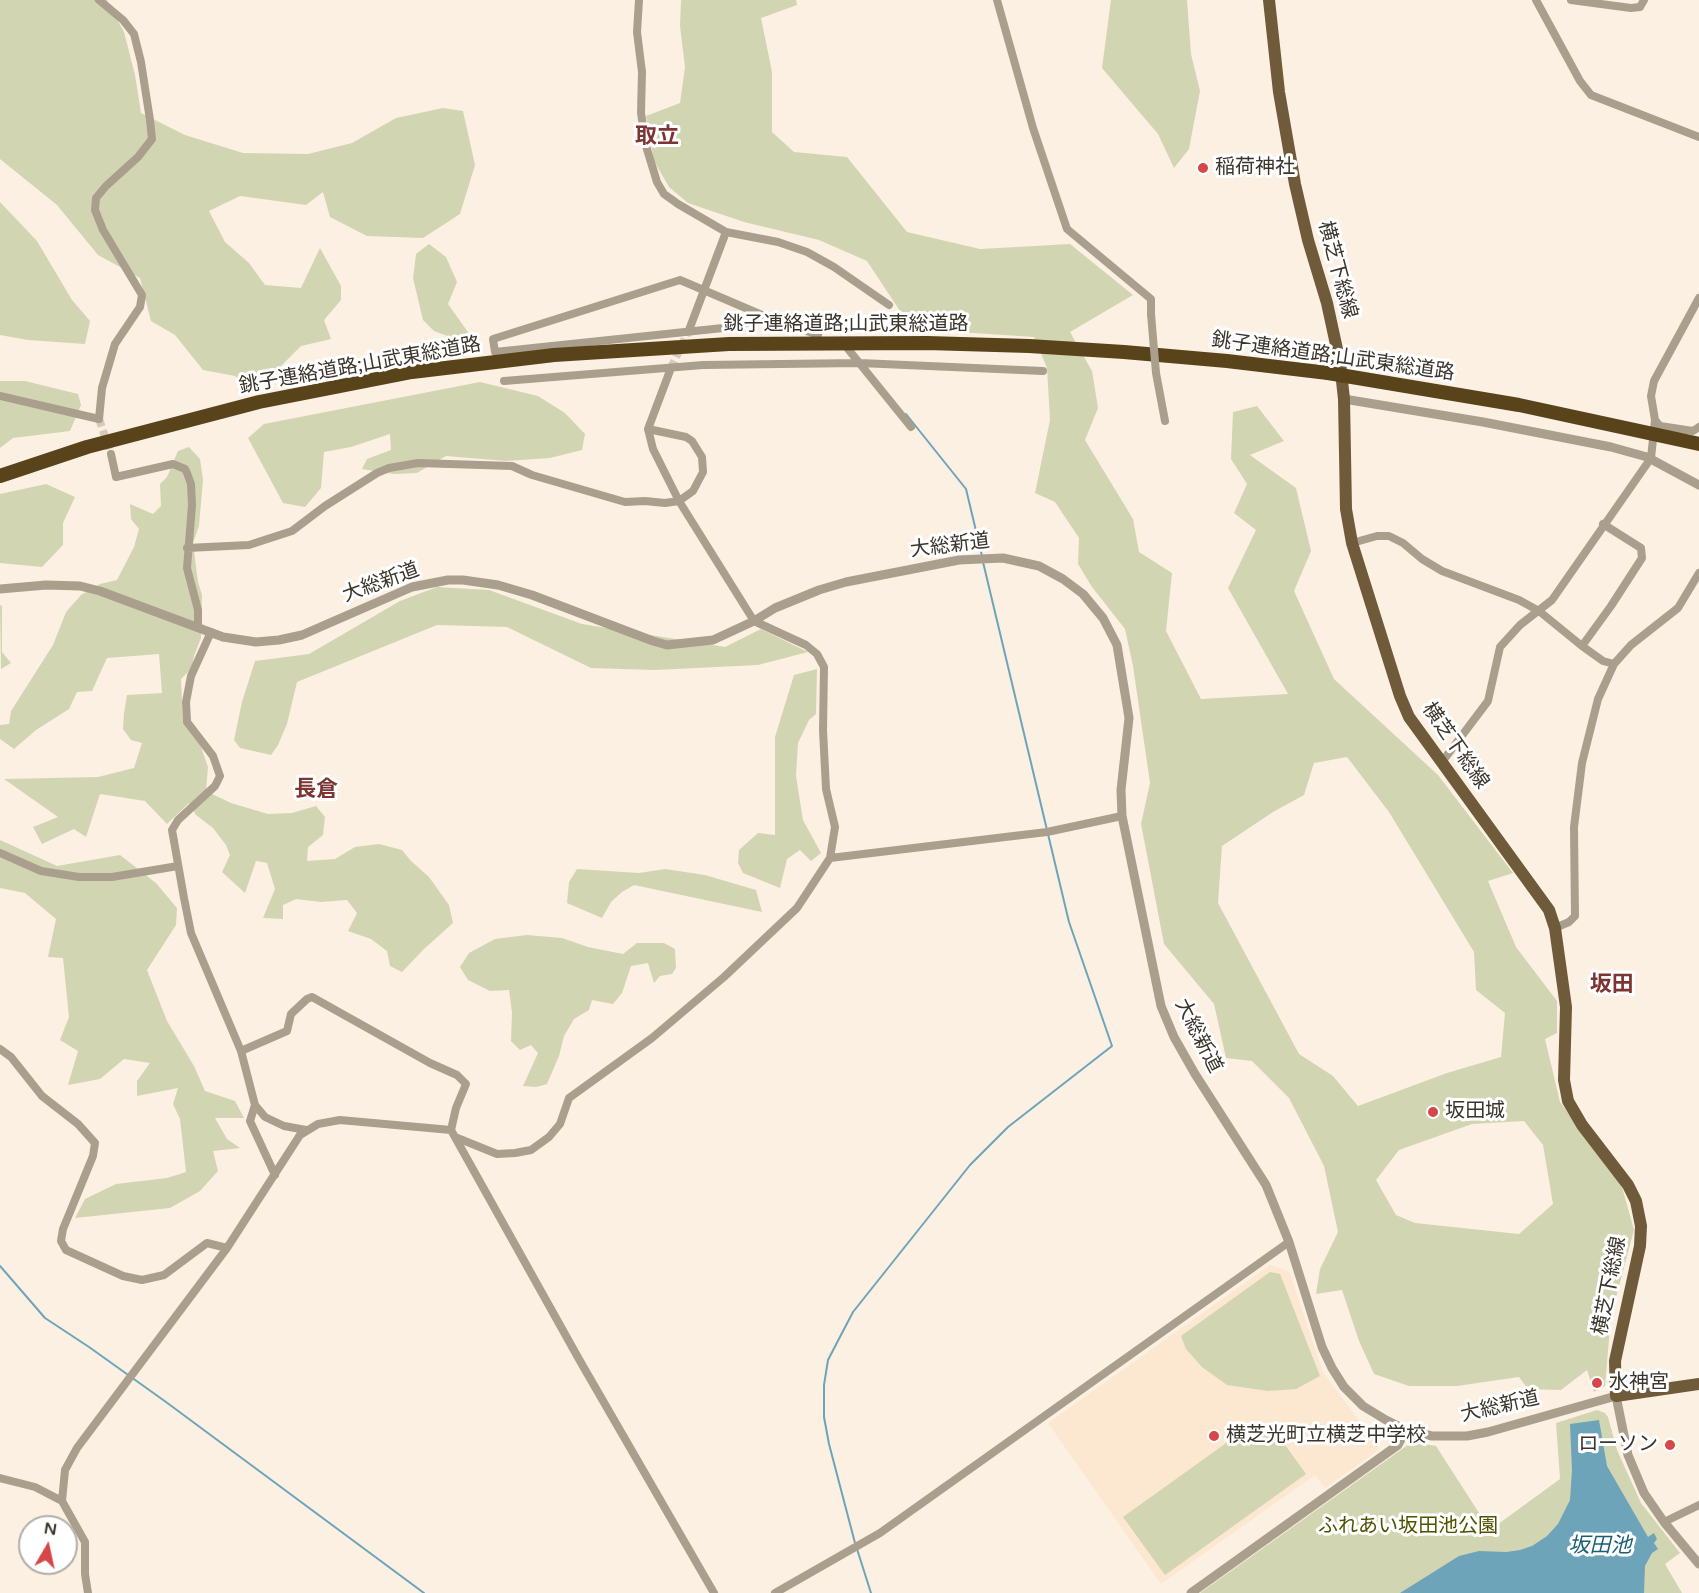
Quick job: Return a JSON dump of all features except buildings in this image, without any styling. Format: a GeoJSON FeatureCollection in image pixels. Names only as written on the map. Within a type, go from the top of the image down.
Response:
{"type":"FeatureCollection","features":[{"type":"Feature","properties":{"kind":"highway","name":"銚子連絡道路;山武東総道路"},"geometry":{"type":"LineString","coordinates":[[0,476],[87,447],[196,417],[411,372],[554,355],[729,344],[1038,346],[1227,361],[1328,373],[1519,405],[1699,444]]}},
{"type":"Feature","properties":{"kind":"main road","name":"横芝下総線"},"geometry":{"type":"LineString","coordinates":[[1269,0],[1279,92],[1295,184],[1308,240],[1328,303],[1340,363],[1344,399],[1346,509],[1352,543],[1400,696],[1409,717],[1549,910],[1555,928],[1566,1007],[1564,1080],[1568,1101],[1582,1125],[1628,1185],[1636,1201],[1641,1226],[1640,1246],[1615,1361],[1617,1396]]}},
{"type":"Feature","properties":{"kind":"main road"},"geometry":{"type":"LineString","coordinates":[[1617,1396],[1699,1384]]}},
{"type":"Feature","properties":{"kind":"street"},"geometry":{"type":"LineString","coordinates":[[0,396],[99,419],[102,388],[115,344],[140,307],[142,295],[104,230],[95,210],[96,198],[138,157],[152,139],[150,120],[134,33],[123,20],[99,0]]}},
{"type":"Feature","properties":{"kind":"street"},"geometry":{"type":"LineString","coordinates":[[639,0],[637,32],[642,72],[641,113],[646,146],[657,182],[664,194],[726,232],[778,242],[807,252],[834,267],[889,305]]}},
{"type":"Feature","properties":{"kind":"street"},"geometry":{"type":"LineString","coordinates":[[997,0],[1033,128],[1067,230],[1151,299],[1156,373],[1165,421]]}},
{"type":"Feature","properties":{"kind":"street"},"geometry":{"type":"LineString","coordinates":[[1536,0],[1580,81],[1591,95],[1699,137]]}},
{"type":"Feature","properties":{"kind":"street"},"geometry":{"type":"LineString","coordinates":[[1570,0],[1631,8],[1640,7],[1644,0]]}},
{"type":"Feature","properties":{"kind":"street"},"geometry":{"type":"LineString","coordinates":[[689,330],[726,232]]}},
{"type":"Feature","properties":{"kind":"street"},"geometry":{"type":"LineString","coordinates":[[770,318],[723,328],[495,352],[493,339],[680,280],[770,318],[818,334]]}},
{"type":"Feature","properties":{"kind":"street"},"geometry":{"type":"LineString","coordinates":[[1442,762],[1488,701],[1500,647],[1521,625],[1552,600],[1651,458],[1655,420],[1651,396],[1654,381],[1699,298]]}},
{"type":"Feature","properties":{"kind":"street"},"geometry":{"type":"LineString","coordinates":[[847,345],[911,427]]}},
{"type":"Feature","properties":{"kind":"street"},"geometry":{"type":"LineString","coordinates":[[504,381],[703,365],[860,363],[1043,370]]}},
{"type":"Feature","properties":{"kind":"street"},"geometry":{"type":"LineString","coordinates":[[62,1501],[65,1470],[77,1448],[227,1248],[300,1135],[318,1124],[340,1120],[453,1134],[497,1154],[531,1150],[549,1137],[560,1124],[569,1098],[652,1038],[724,977],[797,908],[830,858],[835,827],[826,789],[823,730],[824,667],[817,654],[806,645],[754,621],[680,501],[653,449],[648,429],[671,368]]}},
{"type":"Feature","properties":{"kind":"street"},"geometry":{"type":"LineString","coordinates":[[1344,399],[1483,422],[1611,447],[1651,458],[1699,486]]}},
{"type":"Feature","properties":{"kind":"street"},"geometry":{"type":"LineString","coordinates":[[1655,420],[1660,426],[1693,431],[1699,427]]}},
{"type":"Feature","properties":{"kind":"street"},"geometry":{"type":"LineString","coordinates":[[187,548],[249,545],[292,531],[325,506],[376,473],[418,463],[512,466],[532,475],[625,502],[680,501],[693,491],[703,472],[702,456],[692,441],[686,437],[648,429]]}},
{"type":"Feature","properties":{"kind":"street"},"geometry":{"type":"LineString","coordinates":[[111,454],[116,477],[173,464],[185,469],[191,484],[192,495],[187,568],[198,610],[198,628]]}},
{"type":"Feature","properties":{"kind":"street"},"geometry":{"type":"LineString","coordinates":[[1582,646],[1642,558],[1641,548],[1603,524]]}},
{"type":"Feature","properties":{"kind":"street"},"geometry":{"type":"LineString","coordinates":[[1352,543],[1377,536],[1389,536],[1442,570],[1519,600],[1539,611],[1603,661],[1614,664]]}},
{"type":"Feature","properties":{"kind":"street","name":"大総新道"},"geometry":{"type":"LineString","coordinates":[[0,589],[46,585],[80,586],[100,591],[223,637],[256,642],[302,635],[412,587],[448,580],[462,580],[498,585],[532,595],[667,645],[713,640],[754,621],[775,608],[846,582],[958,560],[1003,558],[1039,566],[1063,579],[1083,594],[1103,618],[1117,645],[1129,718],[1121,790],[1122,816],[1161,1006],[1174,1037],[1195,1074],[1266,1185],[1289,1242],[1322,1347],[1344,1387],[1363,1406],[1386,1420],[1406,1430],[1432,1436],[1467,1436],[1488,1432],[1617,1396]]}},
{"type":"Feature","properties":{"kind":"street"},"geometry":{"type":"LineString","coordinates":[[1555,928],[1569,922],[1575,916],[1574,828],[1582,763],[1598,699],[1614,664],[1631,645],[1677,608],[1699,573]]}},
{"type":"Feature","properties":{"kind":"street"},"geometry":{"type":"LineString","coordinates":[[211,632],[191,676],[186,702],[187,722],[213,756],[220,776],[215,786],[178,820],[172,830],[178,866],[191,933],[241,1051],[255,1105],[265,1117],[284,1126],[306,1131]]}},
{"type":"Feature","properties":{"kind":"street"},"geometry":{"type":"LineString","coordinates":[[830,858],[1047,832],[1122,816]]}},
{"type":"Feature","properties":{"kind":"street"},"geometry":{"type":"LineString","coordinates":[[0,854],[41,871],[79,877],[112,877],[178,866]]}},
{"type":"Feature","properties":{"kind":"street"},"geometry":{"type":"LineString","coordinates":[[241,1051],[287,1031],[291,1014],[306,999],[312,997],[430,1063],[457,1075],[466,1084],[456,1108],[453,1134],[580,1361],[714,1593]]}},
{"type":"Feature","properties":{"kind":"street"},"geometry":{"type":"LineString","coordinates":[[0,1049],[11,1057],[42,1096],[78,1124],[95,1143],[93,1156],[63,1229],[61,1242],[66,1250],[123,1276],[142,1280],[164,1275],[207,1243],[227,1248]]}},
{"type":"Feature","properties":{"kind":"street"},"geometry":{"type":"LineString","coordinates":[[255,1105],[250,1121],[275,1175]]}},
{"type":"Feature","properties":{"kind":"street"},"geometry":{"type":"LineString","coordinates":[[775,1593],[880,1533],[1289,1242]]}},
{"type":"Feature","properties":{"kind":"street"},"geometry":{"type":"LineString","coordinates":[[1617,1396],[1620,1422],[1631,1464],[1644,1493],[1664,1522],[1699,1564]]}},
{"type":"Feature","properties":{"kind":"street"},"geometry":{"type":"LineString","coordinates":[[1191,1593],[1398,1445],[1406,1430]]}},
{"type":"Feature","properties":{"kind":"street"},"geometry":{"type":"LineString","coordinates":[[0,1478],[34,1487],[62,1501],[85,1542],[85,1574],[88,1593]]}},
{"type":"Feature","properties":{"kind":"street"},"geometry":{"type":"LineString","coordinates":[[1664,1522],[1699,1505]]}},
{"type":"Feature","properties":{"kind":"shaded area","name":"横芝光町立横芝中学校"},"geometry":{"type":"Polygon","coordinates":[[[1270,1265],[1289,1271],[1323,1372],[1380,1449],[1325,1488],[1315,1475],[1161,1584],[1048,1423],[1270,1265]]]}},
{"type":"Feature","properties":{"kind":"green space"},"geometry":{"type":"Polygon","coordinates":[[[0,0],[107,0],[124,32],[135,75],[141,113],[185,135],[243,153],[308,154],[352,143],[396,118],[443,108],[463,111],[475,165],[460,214],[423,238],[367,236],[330,217],[323,192],[306,205],[240,196],[209,211],[225,242],[249,263],[265,285],[301,288],[320,248],[341,286],[341,300],[324,320],[331,339],[301,346],[272,375],[248,388],[235,376],[203,370],[175,335],[151,321],[140,278],[98,255],[57,205],[0,159],[0,0]]]}},
{"type":"Feature","properties":{"kind":"green space"},"geometry":{"type":"Polygon","coordinates":[[[681,0],[796,0],[797,5],[761,18],[772,72],[772,132],[794,152],[847,157],[907,232],[980,249],[1070,244],[1133,295],[1070,332],[1092,371],[1098,408],[1085,440],[1133,519],[1139,552],[1172,573],[1166,631],[1201,699],[1288,694],[1228,588],[1256,530],[1234,513],[1247,484],[1231,459],[1233,412],[1257,406],[1284,441],[1250,455],[1296,488],[1311,551],[1294,591],[1334,679],[1438,775],[1513,873],[1488,881],[1516,947],[1557,1001],[1557,1033],[1545,1039],[1560,1102],[1622,1187],[1634,1230],[1611,1316],[1605,1386],[1594,1392],[1587,1370],[1561,1390],[1528,1389],[1519,1377],[1457,1386],[1409,1386],[1374,1374],[1359,1341],[1342,1290],[1316,1294],[1320,1269],[1338,1232],[1324,1166],[1289,1098],[1252,1061],[1226,1058],[1214,1004],[1164,944],[1141,824],[1150,783],[1133,666],[1125,629],[1092,587],[1078,564],[1079,538],[1055,502],[1035,493],[1050,420],[1047,368],[1034,337],[928,330],[900,311],[867,261],[819,240],[744,222],[688,203],[669,187],[654,161],[646,116],[680,103],[685,67],[680,26],[681,0]],[[1347,757],[1314,763],[1304,795],[1273,812],[1222,846],[1218,903],[1299,1054],[1333,1076],[1358,1106],[1447,1073],[1501,1057],[1505,1013],[1476,990],[1474,952],[1389,812],[1347,757]],[[1524,1121],[1472,1124],[1399,1150],[1376,1180],[1396,1215],[1415,1223],[1519,1234],[1553,1204],[1543,1145],[1524,1121]]]}},
{"type":"Feature","properties":{"kind":"green space"},"geometry":{"type":"Polygon","coordinates":[[[1111,0],[1187,0],[1191,54],[1200,91],[1189,149],[1174,168],[1158,134],[1102,68],[1111,0]]]}},
{"type":"Feature","properties":{"kind":"green space"},"geometry":{"type":"Polygon","coordinates":[[[0,202],[37,241],[72,300],[90,321],[85,344],[28,340],[0,335],[0,202]]]}},
{"type":"Feature","properties":{"kind":"green space"},"geometry":{"type":"Polygon","coordinates":[[[429,244],[446,257],[457,282],[448,304],[470,335],[469,344],[434,331],[423,320],[413,278],[416,254],[429,244]]]}},
{"type":"Feature","properties":{"kind":"green space"},"geometry":{"type":"Polygon","coordinates":[[[0,381],[25,381],[78,394],[81,405],[70,431],[13,438],[0,448],[0,381]]]}},
{"type":"Feature","properties":{"kind":"green space"},"geometry":{"type":"Polygon","coordinates":[[[480,382],[538,396],[565,413],[585,434],[582,450],[550,458],[506,461],[446,456],[417,473],[394,474],[362,469],[367,459],[391,450],[390,434],[351,447],[324,452],[321,488],[305,507],[283,503],[248,438],[264,424],[480,382]]]}},
{"type":"Feature","properties":{"kind":"green space"},"geometry":{"type":"Polygon","coordinates":[[[189,447],[200,459],[203,480],[199,526],[193,543],[202,595],[201,638],[192,668],[181,679],[183,723],[201,747],[208,767],[206,791],[231,803],[268,814],[292,813],[316,806],[325,817],[323,835],[308,847],[307,861],[335,859],[355,847],[379,844],[402,850],[429,877],[449,905],[453,923],[402,972],[390,966],[387,951],[371,939],[348,931],[357,913],[347,900],[321,902],[296,899],[283,905],[283,919],[263,918],[275,889],[267,863],[256,861],[245,893],[222,872],[230,855],[226,845],[213,828],[196,815],[189,803],[167,824],[145,801],[100,794],[86,837],[74,829],[42,844],[33,827],[58,817],[4,779],[98,777],[134,768],[142,743],[131,740],[123,729],[127,695],[162,693],[159,654],[107,658],[92,691],[77,692],[69,709],[36,730],[14,749],[0,739],[0,725],[9,724],[11,711],[53,645],[66,612],[81,595],[100,584],[117,580],[134,547],[139,529],[131,519],[130,504],[153,514],[161,506],[160,484],[167,477],[178,451],[189,447]]]}},
{"type":"Feature","properties":{"kind":"green space"},"geometry":{"type":"Polygon","coordinates":[[[46,484],[75,497],[63,523],[63,545],[42,567],[0,563],[0,494],[46,484]]]}},
{"type":"Feature","properties":{"kind":"green space"},"geometry":{"type":"Polygon","coordinates":[[[437,587],[489,590],[582,624],[725,647],[761,629],[808,652],[758,665],[655,670],[591,668],[507,627],[437,625],[297,682],[287,724],[271,755],[240,748],[234,740],[242,702],[255,661],[309,654],[400,601],[437,587]]]}},
{"type":"Feature","properties":{"kind":"green space"},"geometry":{"type":"Polygon","coordinates":[[[0,605],[2,606],[2,652],[11,663],[1,669],[0,605]]]}},
{"type":"Feature","properties":{"kind":"green space"},"geometry":{"type":"Polygon","coordinates":[[[817,669],[816,714],[809,720],[798,743],[796,776],[803,820],[821,853],[811,861],[800,850],[787,859],[780,888],[743,873],[738,863],[739,850],[758,833],[775,835],[775,737],[794,675],[817,669]]]}},
{"type":"Feature","properties":{"kind":"green space"},"geometry":{"type":"Polygon","coordinates":[[[0,840],[57,866],[120,855],[156,883],[177,908],[176,925],[147,970],[167,1021],[194,1066],[205,1091],[235,1101],[244,1118],[215,1118],[227,1139],[240,1148],[213,1151],[218,1171],[200,1191],[170,1208],[75,1218],[85,1199],[116,1184],[167,1178],[186,1172],[180,1119],[173,1104],[178,1088],[137,1096],[137,1081],[150,1063],[124,1059],[100,1079],[68,1085],[78,1051],[60,1040],[69,1017],[63,958],[48,957],[56,919],[25,893],[0,888],[0,840]]]}},
{"type":"Feature","properties":{"kind":"green space"},"geometry":{"type":"Polygon","coordinates":[[[577,869],[639,873],[665,869],[705,875],[756,890],[762,912],[634,885],[611,902],[602,918],[567,903],[569,882],[577,869]]]}},
{"type":"Feature","properties":{"kind":"green space"},"geometry":{"type":"Polygon","coordinates":[[[527,935],[562,938],[588,947],[623,954],[637,943],[664,943],[675,949],[676,968],[672,974],[660,976],[654,983],[648,963],[631,966],[622,993],[613,1004],[592,1000],[589,1010],[574,1019],[564,1036],[559,1056],[547,1084],[536,1087],[523,1086],[538,1053],[531,1045],[520,1050],[511,1041],[512,1012],[509,990],[490,991],[468,980],[460,967],[469,953],[495,939],[527,935]]]}},
{"type":"Feature","properties":{"kind":"green space"},"geometry":{"type":"Polygon","coordinates":[[[1270,1272],[1280,1274],[1320,1376],[1296,1389],[1268,1391],[1227,1385],[1202,1367],[1186,1349],[1181,1336],[1270,1272]]]}},
{"type":"Feature","properties":{"kind":"green space","name":"ふれあい坂田池公園"},"geometry":{"type":"Polygon","coordinates":[[[1597,1410],[1608,1417],[1617,1450],[1641,1503],[1680,1553],[1665,1564],[1682,1593],[1200,1593],[1412,1442],[1436,1446],[1490,1530],[1560,1479],[1556,1423],[1597,1410]]]}},
{"type":"Feature","properties":{"kind":"green space"},"geometry":{"type":"Polygon","coordinates":[[[1250,1426],[1272,1427],[1306,1474],[1165,1575],[1123,1517],[1250,1426]]]}},
{"type":"Feature","properties":{"kind":"water","name":"坂田池"},"geometry":{"type":"Polygon","coordinates":[[[1599,1420],[1607,1466],[1648,1537],[1654,1533],[1657,1539],[1654,1543],[1658,1549],[1652,1553],[1645,1566],[1644,1593],[1400,1593],[1459,1556],[1479,1551],[1520,1550],[1532,1546],[1547,1536],[1558,1524],[1570,1500],[1572,1470],[1570,1424],[1599,1420]]]}},
{"type":"Feature","properties":{"kind":"waterway"},"geometry":{"type":"LineString","coordinates":[[906,414],[966,489],[982,556]]}},
{"type":"Feature","properties":{"kind":"waterway"},"geometry":{"type":"LineString","coordinates":[[855,1543],[824,1417],[824,1385],[828,1360],[853,1312],[970,1165],[1008,1127],[1112,1046],[1069,922],[983,562]]}},
{"type":"Feature","properties":{"kind":"waterway"},"geometry":{"type":"LineString","coordinates":[[0,1266],[45,1318],[166,1402],[424,1593]]}},
{"type":"Feature","properties":{"kind":"waterway"},"geometry":{"type":"LineString","coordinates":[[857,1549],[871,1593]]}},
{"type":"Feature","properties":{"kind":"tunnel"},"geometry":{"type":"LineString","coordinates":[[671,368],[689,330]]}},
{"type":"Feature","properties":{"kind":"tunnel"},"geometry":{"type":"LineString","coordinates":[[99,419],[111,454]]}},
{"type":"Feature","properties":{"kind":"place","name":"稲荷神社"},"geometry":{"type":"Point","coordinates":[1203,168]}},
{"type":"Feature","properties":{"kind":"place","name":"坂田城"},"geometry":{"type":"Point","coordinates":[1433,1112]}},
{"type":"Feature","properties":{"kind":"place","name":"水神宮"},"geometry":{"type":"Point","coordinates":[1597,1383]}},
{"type":"Feature","properties":{"kind":"place","name":"横芝光町立横芝中学校"},"geometry":{"type":"Point","coordinates":[1214,1436]}},
{"type":"Feature","properties":{"kind":"place","name":"ローソン"},"geometry":{"type":"Point","coordinates":[1670,1445]}},
{"type":"Feature","properties":{"kind":"district","name":"取立"},"geometry":{"type":"Point","coordinates":[657,137]}},
{"type":"Feature","properties":{"kind":"district","name":"長倉"},"geometry":{"type":"Point","coordinates":[316,790]}},
{"type":"Feature","properties":{"kind":"district","name":"坂田"},"geometry":{"type":"Point","coordinates":[1612,985]}}]}
